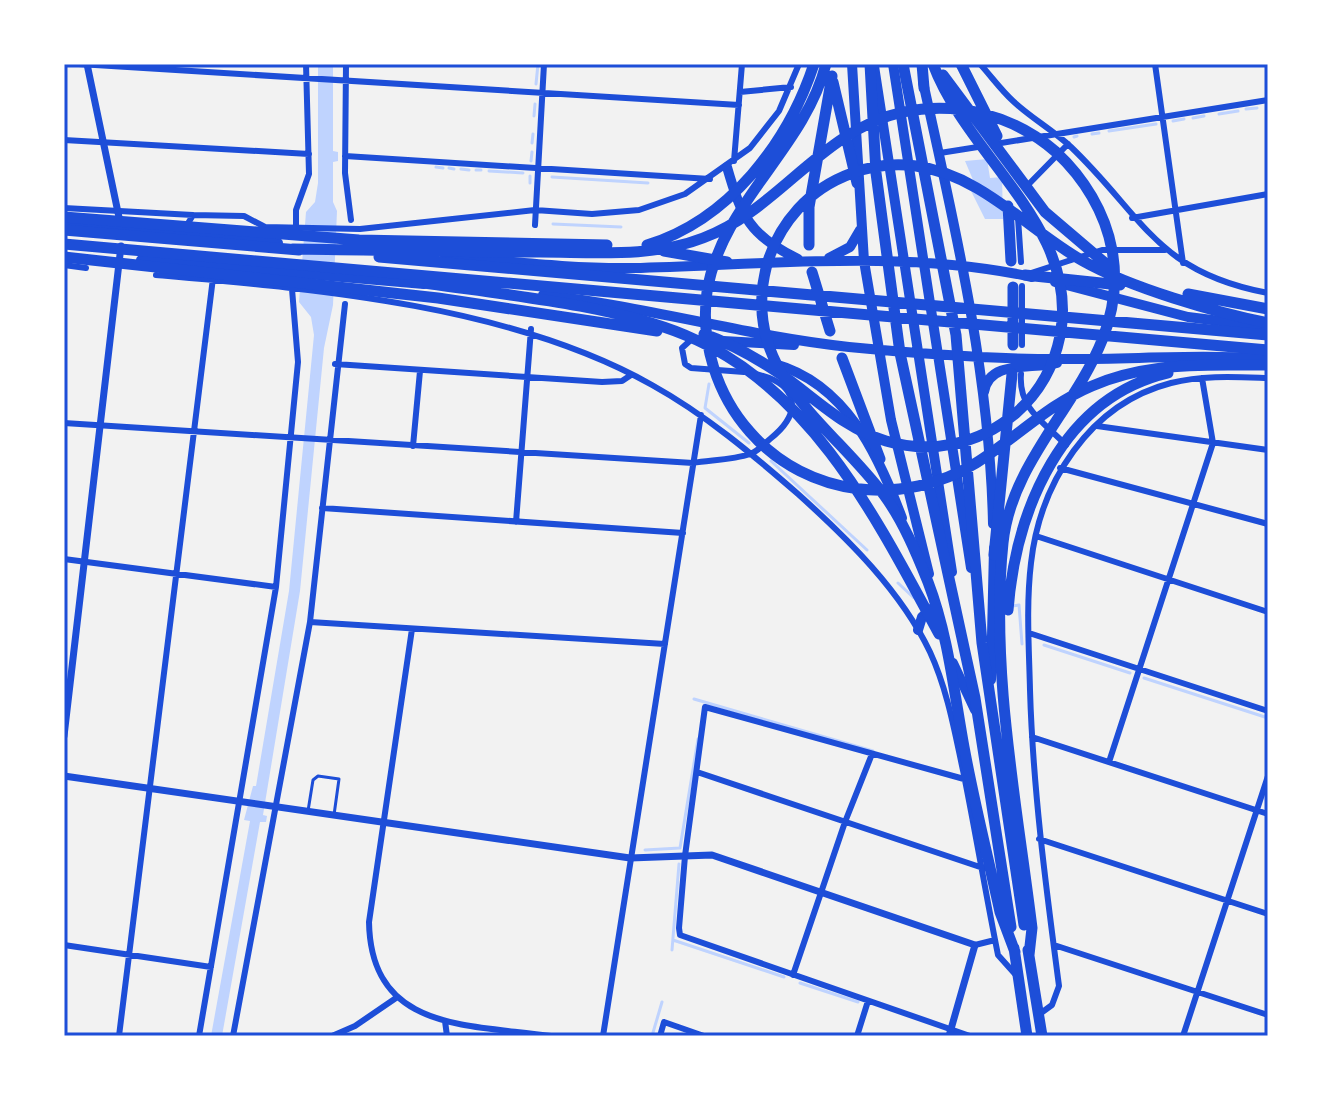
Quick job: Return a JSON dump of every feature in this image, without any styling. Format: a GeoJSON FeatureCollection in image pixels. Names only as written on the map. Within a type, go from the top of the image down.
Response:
{"type":"FeatureCollection","features":[{"type":"Feature","properties":{"kind":"highway"},"geometry":{"type":"LineString","coordinates":[[594,252],[666,239],[715,210],[773,145],[794,110],[814,64]]}},
{"type":"Feature","properties":{"kind":"highway"},"geometry":{"type":"LineString","coordinates":[[852,64],[860,229],[931,581],[955,670],[975,712]]}},
{"type":"Feature","properties":{"kind":"highway"},"geometry":{"type":"LineString","coordinates":[[872,64],[1025,1036]]}},
{"type":"Feature","properties":{"kind":"highway"},"geometry":{"type":"LineString","coordinates":[[872,64],[876,173],[900,353],[975,698],[1025,1036]]}},
{"type":"Feature","properties":{"kind":"highway"},"geometry":{"type":"LineString","coordinates":[[893,64],[1044,1035]]}},
{"type":"Feature","properties":{"kind":"highway"},"geometry":{"type":"LineString","coordinates":[[903,64],[956,335],[983,658],[1044,1035]]}},
{"type":"Feature","properties":{"kind":"highway"},"geometry":{"type":"LineString","coordinates":[[921,64],[940,153],[971,355],[983,405],[994,555],[991,690]]}},
{"type":"Feature","properties":{"kind":"highway"},"geometry":{"type":"LineString","coordinates":[[935,64],[1045,212],[1087,250],[1137,284]]}},
{"type":"Feature","properties":{"kind":"highway"},"geometry":{"type":"LineString","coordinates":[[221,259],[428,284],[640,319],[699,333],[748,353],[848,425],[882,440],[916,447],[949,446],[990,432],[1016,414],[1037,390],[1053,361],[1063,311],[1061,281],[1042,232],[961,120],[935,64]]}},
{"type":"Feature","properties":{"kind":"highway"},"geometry":{"type":"LineString","coordinates":[[961,64],[997,136]]}},
{"type":"Feature","properties":{"kind":"highway"},"geometry":{"type":"LineString","coordinates":[[830,68],[857,183]]}},
{"type":"Feature","properties":{"kind":"highway"},"geometry":{"type":"LineString","coordinates":[[809,245],[809,207],[830,68]]}},
{"type":"Feature","properties":{"kind":"highway"},"geometry":{"type":"LineString","coordinates":[[830,68],[796,134],[735,218],[717,257],[707,293],[709,351],[718,381],[744,425],[782,460],[813,478],[847,488],[883,491],[920,486],[978,462],[1053,407],[1102,382],[1163,367],[1268,362]]}},
{"type":"Feature","properties":{"kind":"highway"},"geometry":{"type":"LineString","coordinates":[[296,247],[594,252],[663,248],[713,234],[758,208],[842,138],[878,120],[920,109],[962,109],[1006,121],[1041,140],[1068,164],[1095,201],[1110,238],[1115,273],[1112,311],[1090,372],[1023,478],[1010,509],[1002,562],[1005,684],[1032,928],[1029,955]]}},
{"type":"Feature","properties":{"kind":"highway"},"geometry":{"type":"LineString","coordinates":[[1001,150],[1007,176],[1016,261]]}},
{"type":"Feature","properties":{"kind":"highway"},"geometry":{"type":"LineString","coordinates":[[731,164],[740,211],[753,230],[779,250],[800,260]]}},
{"type":"Feature","properties":{"kind":"highway"},"geometry":{"type":"LineString","coordinates":[[1015,952],[1000,912],[929,586],[883,494],[796,398],[771,355],[761,299],[768,258],[779,234],[806,201],[838,179],[867,168],[918,166],[967,182],[1065,250],[1137,284],[1268,325]]}},
{"type":"Feature","properties":{"kind":"highway"},"geometry":{"type":"LineString","coordinates":[[64,217],[164,222],[315,238],[596,244],[644,248],[727,262]]}},
{"type":"Feature","properties":{"kind":"highway"},"geometry":{"type":"LineString","coordinates":[[64,223],[296,247],[594,267],[823,260],[957,267],[1188,317],[1268,325]]}},
{"type":"Feature","properties":{"kind":"highway"},"geometry":{"type":"LineString","coordinates":[[823,260],[850,247],[860,229]]}},
{"type":"Feature","properties":{"kind":"highway"},"geometry":{"type":"LineString","coordinates":[[64,230],[296,247],[1268,335]]}},
{"type":"Feature","properties":{"kind":"highway"},"geometry":{"type":"LineString","coordinates":[[65,252],[586,318],[693,338],[971,355],[1071,359],[1189,356],[1268,362]]}},
{"type":"Feature","properties":{"kind":"highway"},"geometry":{"type":"LineString","coordinates":[[65,252],[632,307],[848,347]]}},
{"type":"Feature","properties":{"kind":"highway"},"geometry":{"type":"LineString","coordinates":[[65,252],[221,259],[1268,350]]}},
{"type":"Feature","properties":{"kind":"highway"},"geometry":{"type":"LineString","coordinates":[[812,272],[830,331]]}},
{"type":"Feature","properties":{"kind":"highway"},"geometry":{"type":"LineString","coordinates":[[1020,283],[1162,290],[1268,309]]}},
{"type":"Feature","properties":{"kind":"highway"},"geometry":{"type":"LineString","coordinates":[[1017,345],[1020,283]]}},
{"type":"Feature","properties":{"kind":"highway"},"geometry":{"type":"LineString","coordinates":[[640,319],[716,350],[759,379],[790,408],[874,515],[943,641]]}},
{"type":"Feature","properties":{"kind":"highway"},"geometry":{"type":"LineString","coordinates":[[717,340],[730,351],[784,366],[824,390],[850,416],[880,459]]}},
{"type":"Feature","properties":{"kind":"highway"},"geometry":{"type":"LineString","coordinates":[[842,358],[931,581]]}},
{"type":"Feature","properties":{"kind":"highway"},"geometry":{"type":"LineString","coordinates":[[983,405],[987,380],[995,372],[1040,368],[1071,359]]}},
{"type":"Feature","properties":{"kind":"highway"},"geometry":{"type":"LineString","coordinates":[[1005,684],[1012,579],[1032,505],[1062,445],[1087,414],[1116,391],[1170,372],[1228,365]]}},
{"type":"Feature","properties":{"kind":"highway"},"geometry":{"type":"LineString","coordinates":[[994,555],[1016,374]]}},
{"type":"Feature","properties":{"kind":"highway"},"geometry":{"type":"LineString","coordinates":[[918,630],[922,617],[936,602]]}},
{"type":"Feature","properties":{"kind":"street"},"geometry":{"type":"LineString","coordinates":[[79,64],[180,67],[342,82],[739,105]]}},
{"type":"Feature","properties":{"kind":"street"},"geometry":{"type":"LineString","coordinates":[[64,736],[121,258],[119,212],[87,64]]}},
{"type":"Feature","properties":{"kind":"street"},"geometry":{"type":"LineString","coordinates":[[297,227],[296,210],[309,174],[306,64]]}},
{"type":"Feature","properties":{"kind":"street"},"geometry":{"type":"LineString","coordinates":[[346,64],[342,82],[351,220]]}},
{"type":"Feature","properties":{"kind":"street"},"geometry":{"type":"LineString","coordinates":[[535,225],[544,64]]}},
{"type":"Feature","properties":{"kind":"street"},"geometry":{"type":"LineString","coordinates":[[731,164],[742,64]]}},
{"type":"Feature","properties":{"kind":"street"},"geometry":{"type":"LineString","coordinates":[[236,239],[265,227],[345,228],[535,210],[592,214],[639,210],[685,194],[731,164],[765,132],[791,87],[799,64]]}},
{"type":"Feature","properties":{"kind":"street"},"geometry":{"type":"LineString","coordinates":[[980,64],[1012,101],[1068,144],[1103,179],[1132,218],[1165,250],[1183,263],[1234,285],[1268,293]]}},
{"type":"Feature","properties":{"kind":"street"},"geometry":{"type":"LineString","coordinates":[[1155,64],[1183,263]]}},
{"type":"Feature","properties":{"kind":"street"},"geometry":{"type":"LineString","coordinates":[[740,92],[791,87]]}},
{"type":"Feature","properties":{"kind":"street"},"geometry":{"type":"LineString","coordinates":[[940,153],[1268,100]]}},
{"type":"Feature","properties":{"kind":"street"},"geometry":{"type":"LineString","coordinates":[[64,140],[309,154]]}},
{"type":"Feature","properties":{"kind":"street"},"geometry":{"type":"LineString","coordinates":[[1016,261],[1021,194],[1068,144]]}},
{"type":"Feature","properties":{"kind":"street"},"geometry":{"type":"LineString","coordinates":[[345,156],[710,179]]}},
{"type":"Feature","properties":{"kind":"street"},"geometry":{"type":"LineString","coordinates":[[1132,218],[1268,194]]}},
{"type":"Feature","properties":{"kind":"street"},"geometry":{"type":"LineString","coordinates":[[64,208],[244,216],[265,227]]}},
{"type":"Feature","properties":{"kind":"street"},"geometry":{"type":"LineString","coordinates":[[183,234],[193,215]]}},
{"type":"Feature","properties":{"kind":"street"},"geometry":{"type":"LineString","coordinates":[[1020,283],[1102,250],[1165,250]]}},
{"type":"Feature","properties":{"kind":"street"},"geometry":{"type":"LineString","coordinates":[[64,265],[86,268]]}},
{"type":"Feature","properties":{"kind":"street"},"geometry":{"type":"LineString","coordinates":[[119,1036],[214,280],[204,266]]}},
{"type":"Feature","properties":{"kind":"street"},"geometry":{"type":"LineString","coordinates":[[156,275],[339,295],[417,307],[531,332],[631,375],[701,415],[753,454],[859,552],[918,630],[941,678],[983,868],[999,957],[1015,974]]}},
{"type":"Feature","properties":{"kind":"street"},"geometry":{"type":"LineString","coordinates":[[199,1036],[242,801],[276,587],[294,438],[298,362],[295,289]]}},
{"type":"Feature","properties":{"kind":"street"},"geometry":{"type":"LineString","coordinates":[[233,1036],[310,622],[335,364],[345,304]]}},
{"type":"Feature","properties":{"kind":"street"},"geometry":{"type":"LineString","coordinates":[[516,522],[531,332]]}},
{"type":"Feature","properties":{"kind":"street"},"geometry":{"type":"LineString","coordinates":[[64,423],[196,434],[693,463],[753,454],[789,421],[792,407],[788,391],[780,381],[757,374],[691,368],[685,364],[682,348],[693,338]]}},
{"type":"Feature","properties":{"kind":"street"},"geometry":{"type":"LineString","coordinates":[[1168,384],[1189,356]]}},
{"type":"Feature","properties":{"kind":"street"},"geometry":{"type":"LineString","coordinates":[[335,364],[527,378],[622,381],[631,375]]}},
{"type":"Feature","properties":{"kind":"street"},"geometry":{"type":"LineString","coordinates":[[413,446],[420,371]]}},
{"type":"Feature","properties":{"kind":"street"},"geometry":{"type":"LineString","coordinates":[[1016,374],[1028,407],[1071,451]]}},
{"type":"Feature","properties":{"kind":"street"},"geometry":{"type":"LineString","coordinates":[[1109,762],[1213,443],[1202,378]]}},
{"type":"Feature","properties":{"kind":"street"},"geometry":{"type":"LineString","coordinates":[[1041,1013],[1057,996],[1054,945],[1039,839],[1029,633],[1030,575],[1036,536],[1048,493],[1071,451],[1097,426],[1133,399],[1168,384],[1202,378],[1268,378]]}},
{"type":"Feature","properties":{"kind":"street"},"geometry":{"type":"LineString","coordinates":[[603,1036],[701,415]]}},
{"type":"Feature","properties":{"kind":"street"},"geometry":{"type":"LineString","coordinates":[[1097,426],[1268,450]]}},
{"type":"Feature","properties":{"kind":"street"},"geometry":{"type":"LineString","coordinates":[[1060,468],[1268,524]]}},
{"type":"Feature","properties":{"kind":"street"},"geometry":{"type":"LineString","coordinates":[[322,508],[683,533]]}},
{"type":"Feature","properties":{"kind":"street"},"geometry":{"type":"LineString","coordinates":[[1036,536],[1268,612]]}},
{"type":"Feature","properties":{"kind":"street"},"geometry":{"type":"LineString","coordinates":[[64,559],[276,587]]}},
{"type":"Feature","properties":{"kind":"street"},"geometry":{"type":"LineString","coordinates":[[310,622],[665,644]]}},
{"type":"Feature","properties":{"kind":"street"},"geometry":{"type":"LineString","coordinates":[[412,629],[369,922],[369,951],[378,975],[396,998],[413,1011],[445,1021],[551,1036]]}},
{"type":"Feature","properties":{"kind":"street"},"geometry":{"type":"LineString","coordinates":[[1029,633],[1268,711]]}},
{"type":"Feature","properties":{"kind":"street"},"geometry":{"type":"LineString","coordinates":[[964,779],[705,707],[685,856],[680,935],[950,1033],[970,1036]]}},
{"type":"Feature","properties":{"kind":"street"},"geometry":{"type":"LineString","coordinates":[[1032,737],[1268,814]]}},
{"type":"Feature","properties":{"kind":"street"},"geometry":{"type":"LineString","coordinates":[[793,975],[845,822],[872,754]]}},
{"type":"Feature","properties":{"kind":"street"},"geometry":{"type":"LineString","coordinates":[[697,772],[983,868]]}},
{"type":"Feature","properties":{"kind":"street"},"geometry":{"type":"LineString","coordinates":[[64,776],[630,858],[712,855],[975,945],[995,940]]}},
{"type":"Feature","properties":{"kind":"street"},"geometry":{"type":"LineString","coordinates":[[1183,1036],[1268,776]]}},
{"type":"Feature","properties":{"kind":"street"},"geometry":{"type":"LineString","coordinates":[[1039,839],[1268,914]]}},
{"type":"Feature","properties":{"kind":"street"},"geometry":{"type":"LineString","coordinates":[[64,945],[211,967]]}},
{"type":"Feature","properties":{"kind":"street"},"geometry":{"type":"LineString","coordinates":[[950,1033],[975,945]]}},
{"type":"Feature","properties":{"kind":"street"},"geometry":{"type":"LineString","coordinates":[[1054,945],[1268,1015]]}},
{"type":"Feature","properties":{"kind":"street"},"geometry":{"type":"LineString","coordinates":[[332,1036],[341,1035],[396,998]]}},
{"type":"Feature","properties":{"kind":"street"},"geometry":{"type":"LineString","coordinates":[[857,1036],[868,1001]]}},
{"type":"Feature","properties":{"kind":"street"},"geometry":{"type":"LineString","coordinates":[[445,1021],[447,1036]]}},
{"type":"Feature","properties":{"kind":"street"},"geometry":{"type":"LineString","coordinates":[[660,1036],[664,1022],[704,1036]]}},
{"type":"Feature","properties":{"kind":"lane"},"geometry":{"type":"LineString","coordinates":[[308,811],[313,780],[318,776],[339,779],[334,815]]}},
{"type":"Feature","properties":{"kind":"water"},"geometry":{"type":"Polygon","coordinates":[[[318,64],[333,64],[333,151],[338,152],[338,161],[333,162],[333,202],[337,211],[333,305],[324,348],[300,591],[263,815],[267,816],[266,822],[260,822],[222,1036],[211,1036],[250,821],[244,820],[253,786],[256,786],[289,591],[314,335],[311,317],[299,302],[306,212],[315,202],[318,183],[318,64]]]}},
{"type":"Feature","properties":{"kind":"water"},"geometry":{"type":"Polygon","coordinates":[[[987,159],[990,178],[1002,177],[1003,219],[985,219],[971,191],[979,194],[965,161],[987,159]]]}},
{"type":"Feature","properties":{"kind":"waterway"},"geometry":{"type":"LineString","coordinates":[[536,84],[538,64]]}},
{"type":"Feature","properties":{"kind":"waterway"},"geometry":{"type":"LineString","coordinates":[[534,116],[535,104]]}},
{"type":"Feature","properties":{"kind":"waterway"},"geometry":{"type":"LineString","coordinates":[[1246,109],[1257,108]]}},
{"type":"Feature","properties":{"kind":"waterway"},"geometry":{"type":"LineString","coordinates":[[1219,114],[1238,111]]}},
{"type":"Feature","properties":{"kind":"waterway"},"geometry":{"type":"LineString","coordinates":[[1193,118],[1204,116]]}},
{"type":"Feature","properties":{"kind":"waterway"},"geometry":{"type":"LineString","coordinates":[[1173,121],[1184,119]]}},
{"type":"Feature","properties":{"kind":"waterway"},"geometry":{"type":"LineString","coordinates":[[1109,131],[1156,124]]}},
{"type":"Feature","properties":{"kind":"waterway"},"geometry":{"type":"LineString","coordinates":[[1092,134],[1099,133]]}},
{"type":"Feature","properties":{"kind":"waterway"},"geometry":{"type":"LineString","coordinates":[[532,143],[533,134]]}},
{"type":"Feature","properties":{"kind":"waterway"},"geometry":{"type":"LineString","coordinates":[[531,161],[532,152]]}},
{"type":"Feature","properties":{"kind":"waterway"},"geometry":{"type":"LineString","coordinates":[[436,167],[443,168]]}},
{"type":"Feature","properties":{"kind":"waterway"},"geometry":{"type":"LineString","coordinates":[[449,168],[454,169]]}},
{"type":"Feature","properties":{"kind":"waterway"},"geometry":{"type":"LineString","coordinates":[[461,169],[469,170]]}},
{"type":"Feature","properties":{"kind":"waterway"},"geometry":{"type":"LineString","coordinates":[[476,170],[481,170]]}},
{"type":"Feature","properties":{"kind":"waterway"},"geometry":{"type":"LineString","coordinates":[[489,171],[523,173]]}},
{"type":"Feature","properties":{"kind":"waterway"},"geometry":{"type":"LineString","coordinates":[[530,176],[530,183]]}},
{"type":"Feature","properties":{"kind":"waterway"},"geometry":{"type":"LineString","coordinates":[[552,177],[648,183]]}},
{"type":"Feature","properties":{"kind":"waterway"},"geometry":{"type":"LineString","coordinates":[[553,224],[621,227]]}},
{"type":"Feature","properties":{"kind":"waterway"},"geometry":{"type":"LineString","coordinates":[[709,384],[705,408],[749,443]]}},
{"type":"Feature","properties":{"kind":"waterway"},"geometry":{"type":"LineString","coordinates":[[771,461],[867,550]]}},
{"type":"Feature","properties":{"kind":"waterway"},"geometry":{"type":"LineString","coordinates":[[898,583],[914,598]]}},
{"type":"Feature","properties":{"kind":"waterway"},"geometry":{"type":"LineString","coordinates":[[1012,606],[1019,605],[1022,644]]}},
{"type":"Feature","properties":{"kind":"waterway"},"geometry":{"type":"LineString","coordinates":[[1044,645],[1130,673]]}},
{"type":"Feature","properties":{"kind":"waterway"},"geometry":{"type":"LineString","coordinates":[[1144,678],[1268,718]]}},
{"type":"Feature","properties":{"kind":"waterway"},"geometry":{"type":"LineString","coordinates":[[694,699],[873,751]]}},
{"type":"Feature","properties":{"kind":"waterway"},"geometry":{"type":"LineString","coordinates":[[645,850],[680,848],[698,739]]}},
{"type":"Feature","properties":{"kind":"waterway"},"geometry":{"type":"LineString","coordinates":[[672,950],[679,864]]}},
{"type":"Feature","properties":{"kind":"waterway"},"geometry":{"type":"LineString","coordinates":[[673,940],[784,977]]}},
{"type":"Feature","properties":{"kind":"waterway"},"geometry":{"type":"LineString","coordinates":[[800,983],[858,1002]]}},
{"type":"Feature","properties":{"kind":"waterway"},"geometry":{"type":"LineString","coordinates":[[652,1036],[662,1002]]}}]}
